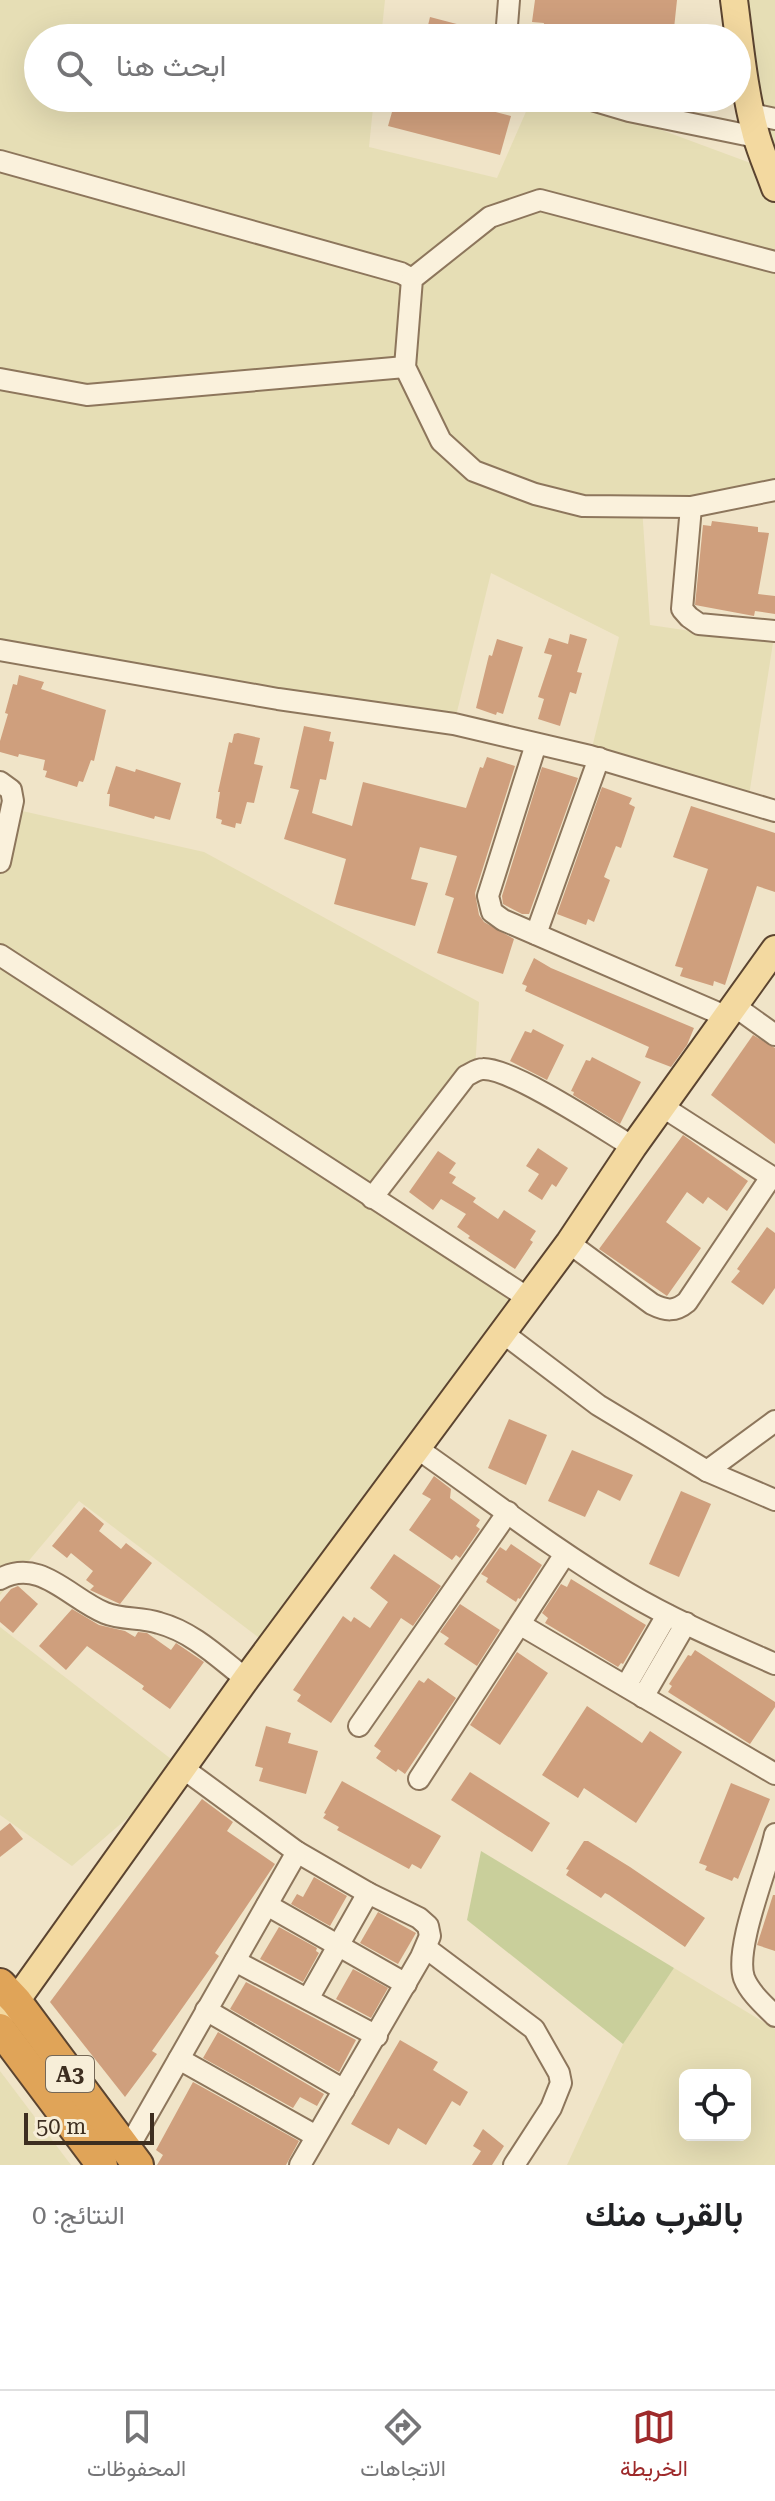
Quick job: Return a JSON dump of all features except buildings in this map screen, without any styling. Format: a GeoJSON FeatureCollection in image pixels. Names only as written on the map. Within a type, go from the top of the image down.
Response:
{"type":"FeatureCollection","features":[{"type":"Feature","properties":{"kind":"highway","name":"A3"},"geometry":{"type":"LineString","coordinates":[[5,2000],[123,2160]]}},
{"type":"Feature","properties":{"kind":"highway","name":"A3"},"geometry":{"type":"LineString","coordinates":[[0,2029],[123,2160]]}},
{"type":"Feature","properties":{"kind":"main road"},"geometry":{"type":"LineString","coordinates":[[734,0],[737,24]]}},
{"type":"Feature","properties":{"kind":"main road"},"geometry":{"type":"LineString","coordinates":[[751,98],[761,123],[775,188]]}},
{"type":"Feature","properties":{"kind":"main road"},"geometry":{"type":"LineString","coordinates":[[5,2000],[184,1769],[246,1679],[569,1243],[633,1147],[775,950]]}},
{"type":"Feature","properties":{"kind":"street"},"geometry":{"type":"LineString","coordinates":[[507,24],[509,0]]}},
{"type":"Feature","properties":{"kind":"street"},"geometry":{"type":"LineString","coordinates":[[640,112],[761,123]]}},
{"type":"Feature","properties":{"kind":"street"},"geometry":{"type":"LineString","coordinates":[[0,161],[401,273],[412,279]]}},
{"type":"Feature","properties":{"kind":"street"},"geometry":{"type":"LineString","coordinates":[[775,262],[540,200],[490,217],[412,279],[405,367],[441,441],[474,471],[535,494],[583,506],[691,507],[775,490]]}},
{"type":"Feature","properties":{"kind":"street"},"geometry":{"type":"LineString","coordinates":[[0,379],[87,395],[405,367]]}},
{"type":"Feature","properties":{"kind":"street"},"geometry":{"type":"LineString","coordinates":[[691,507],[682,609],[699,624],[775,631]]}},
{"type":"Feature","properties":{"kind":"street"},"geometry":{"type":"LineString","coordinates":[[0,650],[278,699],[454,724],[599,758],[775,811]]}},
{"type":"Feature","properties":{"kind":"street"},"geometry":{"type":"LineString","coordinates":[[536,744],[488,896],[492,912],[536,934],[729,1011],[775,1035]]}},
{"type":"Feature","properties":{"kind":"street"},"geometry":{"type":"LineString","coordinates":[[536,934],[599,758]]}},
{"type":"Feature","properties":{"kind":"street"},"geometry":{"type":"LineString","coordinates":[[0,782],[11,790],[13,801],[0,862]]}},
{"type":"Feature","properties":{"kind":"street"},"geometry":{"type":"LineString","coordinates":[[0,955],[528,1298]]}},
{"type":"Feature","properties":{"kind":"street"},"geometry":{"type":"LineString","coordinates":[[372,1198],[466,1076],[484,1069],[499,1071],[540,1091],[633,1147]]}},
{"type":"Feature","properties":{"kind":"street"},"geometry":{"type":"LineString","coordinates":[[569,1243],[652,1304],[661,1309],[679,1308],[687,1302],[773,1178],[663,1107]]}},
{"type":"Feature","properties":{"kind":"street"},"geometry":{"type":"LineString","coordinates":[[503,1333],[598,1405],[707,1471],[775,1500]]}},
{"type":"Feature","properties":{"kind":"street"},"geometry":{"type":"LineString","coordinates":[[707,1471],[775,1421]]}},
{"type":"Feature","properties":{"kind":"street"},"geometry":{"type":"LineString","coordinates":[[418,1449],[565,1554],[676,1619],[775,1664]]}},
{"type":"Feature","properties":{"kind":"street"},"geometry":{"type":"LineString","coordinates":[[359,1726],[508,1512]]}},
{"type":"Feature","properties":{"kind":"street"},"geometry":{"type":"LineString","coordinates":[[419,1779],[565,1554]]}},
{"type":"Feature","properties":{"kind":"street"},"geometry":{"type":"LineString","coordinates":[[0,1579],[12,1573],[34,1573],[109,1615],[172,1627],[201,1643],[246,1679]]}},
{"type":"Feature","properties":{"kind":"street"},"geometry":{"type":"LineString","coordinates":[[635,1691],[676,1619]]}},
{"type":"Feature","properties":{"kind":"street"},"geometry":{"type":"LineString","coordinates":[[521,1625],[775,1774]]}},
{"type":"Feature","properties":{"kind":"street"},"geometry":{"type":"LineString","coordinates":[[184,1769],[297,1852],[419,1918],[428,1926],[430,1936],[426,1948],[300,2165]]}},
{"type":"Feature","properties":{"kind":"street"},"geometry":{"type":"LineString","coordinates":[[775,1834],[747,1932],[743,1960],[744,1977],[749,1986],[775,2016]]}},
{"type":"Feature","properties":{"kind":"street"},"geometry":{"type":"LineString","coordinates":[[123,2160],[297,1852]]}},
{"type":"Feature","properties":{"kind":"street"},"geometry":{"type":"LineString","coordinates":[[308,1999],[368,1893]]}},
{"type":"Feature","properties":{"kind":"street"},"geometry":{"type":"LineString","coordinates":[[267,1905],[406,1984]]}},
{"type":"Feature","properties":{"kind":"street"},"geometry":{"type":"LineString","coordinates":[[426,1948],[534,2029],[559,2073],[561,2083],[551,2108],[514,2165]]}},
{"type":"Feature","properties":{"kind":"street"},"geometry":{"type":"LineString","coordinates":[[235,1961],[377,2036]]}},
{"type":"Feature","properties":{"kind":"street"},"geometry":{"type":"LineString","coordinates":[[206,2010],[344,2090]]}},
{"type":"Feature","properties":{"kind":"street"},"geometry":{"type":"LineString","coordinates":[[179,2059],[316,2136]]}},
{"type":"Feature","properties":{"kind":"shaded area"},"geometry":{"type":"Polygon","coordinates":[[[0,0],[385,0],[382,24],[24,24],[24,112],[373,112],[369,147],[497,178],[526,112],[613,112],[767,169],[751,82],[751,24],[740,24],[736,0],[775,0],[775,478],[642,507],[650,625],[773,643],[748,802],[590,756],[619,637],[491,573],[454,724],[0,650],[0,0]]]}},
{"type":"Feature","properties":{"kind":"shaded area"},"geometry":{"type":"Polygon","coordinates":[[[9,808],[204,852],[479,1002],[475,1071],[372,1198],[528,1298],[271,1647],[79,1501],[0,1595],[0,869],[9,808]]]}},
{"type":"Feature","properties":{"kind":"shaded area"},"geometry":{"type":"Polygon","coordinates":[[[0,1627],[184,1769],[72,1866],[0,1815],[0,1627]]]}},
{"type":"Feature","properties":{"kind":"shaded area"},"geometry":{"type":"Polygon","coordinates":[[[674,1968],[775,2029],[775,2165],[567,2165],[623,2044],[674,1968]]]}},
{"type":"Feature","properties":{"kind":"shaded area"},"geometry":{"type":"Polygon","coordinates":[[[0,2071],[71,2165],[0,2165],[0,2071]]]}},
{"type":"Feature","properties":{"kind":"green space"},"geometry":{"type":"Polygon","coordinates":[[[481,1851],[674,1968],[623,2044],[467,1920],[481,1851]]]}}]}
